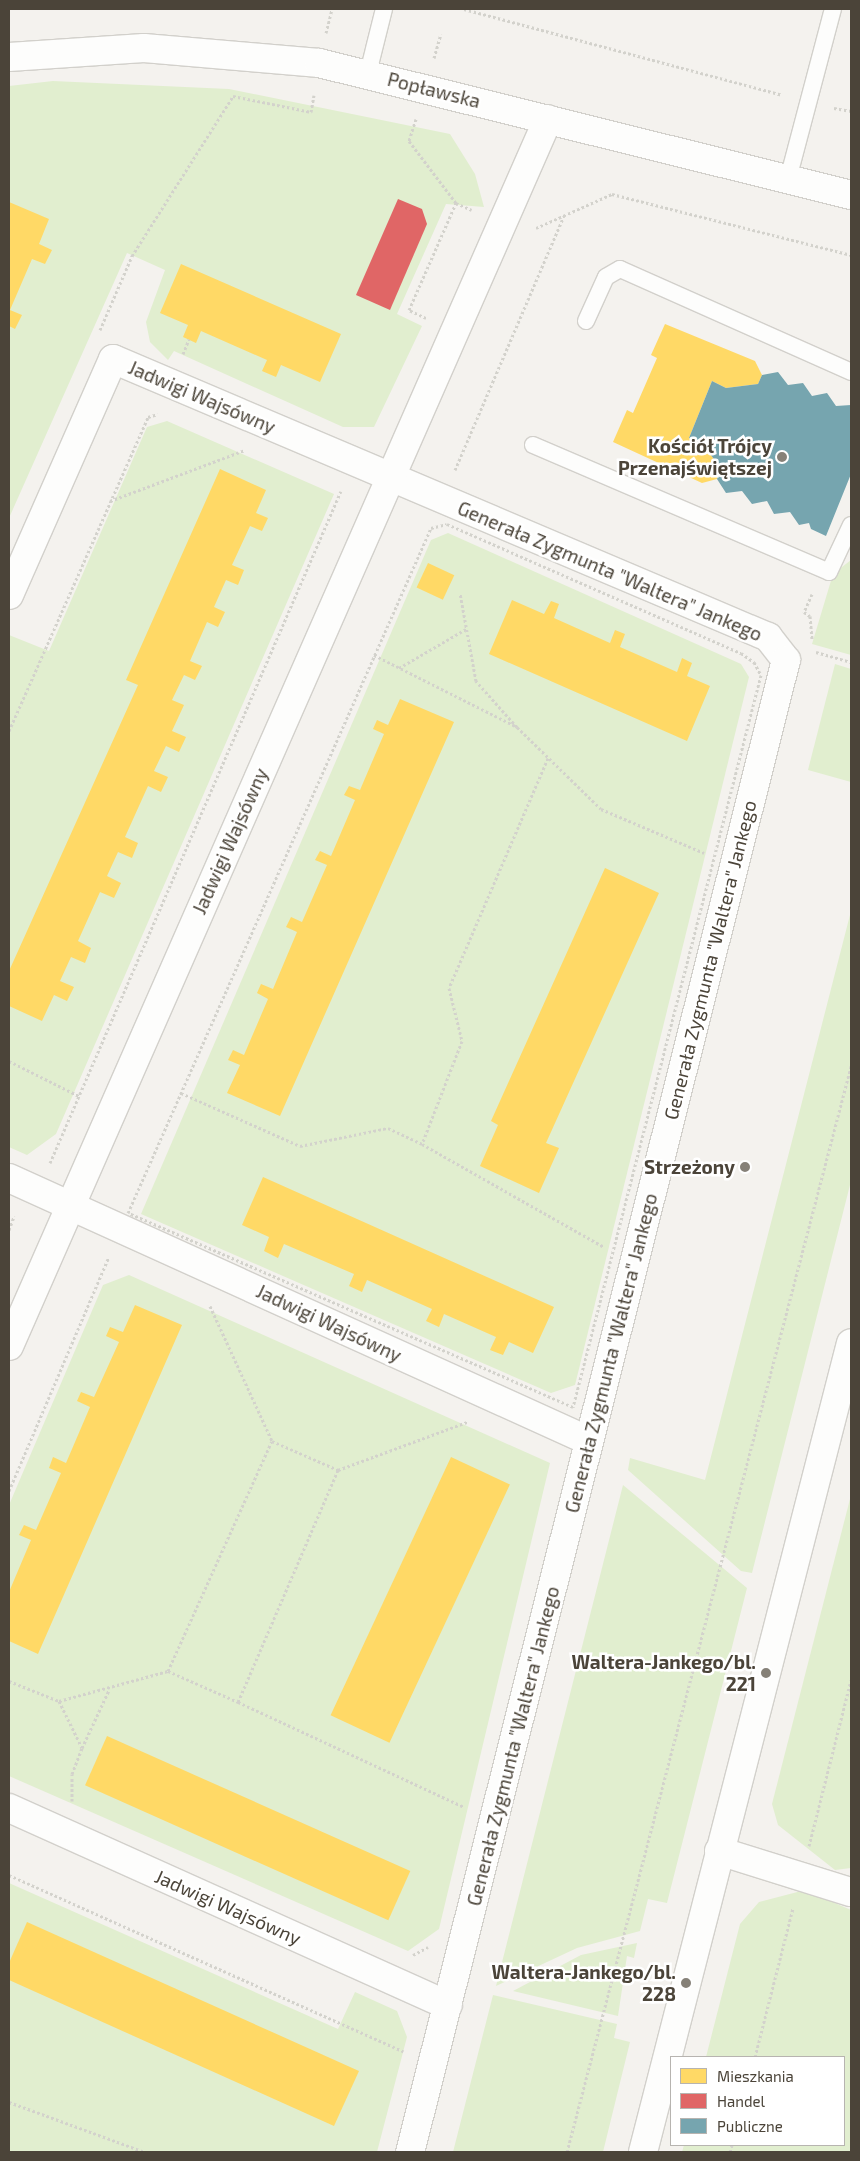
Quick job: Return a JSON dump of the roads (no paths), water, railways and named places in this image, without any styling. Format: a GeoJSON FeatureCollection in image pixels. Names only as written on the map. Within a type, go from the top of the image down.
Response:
{"type":"FeatureCollection","features":[{"type":"Feature","properties":{"kind":"street","name":"Popławska"},"geometry":{"type":"LineString","coordinates":[[9,57],[144,48],[320,63],[368,73],[851,195]]}},
{"type":"Feature","properties":{"kind":"street","name":"Jadwigi Wajsówny"},"geometry":{"type":"LineString","coordinates":[[9,1346],[69,1204],[548,119]]}},
{"type":"Feature","properties":{"kind":"street","name":"Jadwigi Wajsówny"},"geometry":{"type":"LineString","coordinates":[[9,595],[113,359],[390,478]]}},
{"type":"Feature","properties":{"kind":"street","name":"Generała Zygmunta \"Waltera\" Jankego"},"geometry":{"type":"LineString","coordinates":[[390,478],[768,637],[786,660],[410,2152]]}},
{"type":"Feature","properties":{"kind":"street","name":"Jadwigi Wajsówny"},"geometry":{"type":"LineString","coordinates":[[9,1178],[589,1441]]}},
{"type":"Feature","properties":{"kind":"street"},"geometry":{"type":"LineString","coordinates":[[643,2152],[851,1343]]}},
{"type":"Feature","properties":{"kind":"street","name":"Jadwigi Wajsówny"},"geometry":{"type":"LineString","coordinates":[[9,1808],[448,2005]]}},
{"type":"Feature","properties":{"kind":"street"},"geometry":{"type":"LineString","coordinates":[[720,1851],[851,1892]]}},
{"type":"Feature","properties":{"kind":"lane"},"geometry":{"type":"LineString","coordinates":[[368,73],[384,9]]}},
{"type":"Feature","properties":{"kind":"lane"},"geometry":{"type":"LineString","coordinates":[[788,179],[833,9]]}},
{"type":"Feature","properties":{"kind":"lane"},"geometry":{"type":"LineString","coordinates":[[586,321],[606,277],[620,269],[851,372]]}},
{"type":"Feature","properties":{"kind":"lane"},"geometry":{"type":"LineString","coordinates":[[533,445],[829,572],[851,525]]}},
{"type":"Feature","properties":{"kind":"place","name":"Kościół Trójcy Przenajświętszej"},"geometry":{"type":"Point","coordinates":[782,457]}},
{"type":"Feature","properties":{"kind":"place","name":"Strzeżony"},"geometry":{"type":"Point","coordinates":[745,1167]}},
{"type":"Feature","properties":{"kind":"place","name":"Waltera-Jankego/bl. 221"},"geometry":{"type":"Point","coordinates":[766,1673]}},
{"type":"Feature","properties":{"kind":"place","name":"Waltera-Jankego/bl. 228"},"geometry":{"type":"Point","coordinates":[686,1983]}}]}
